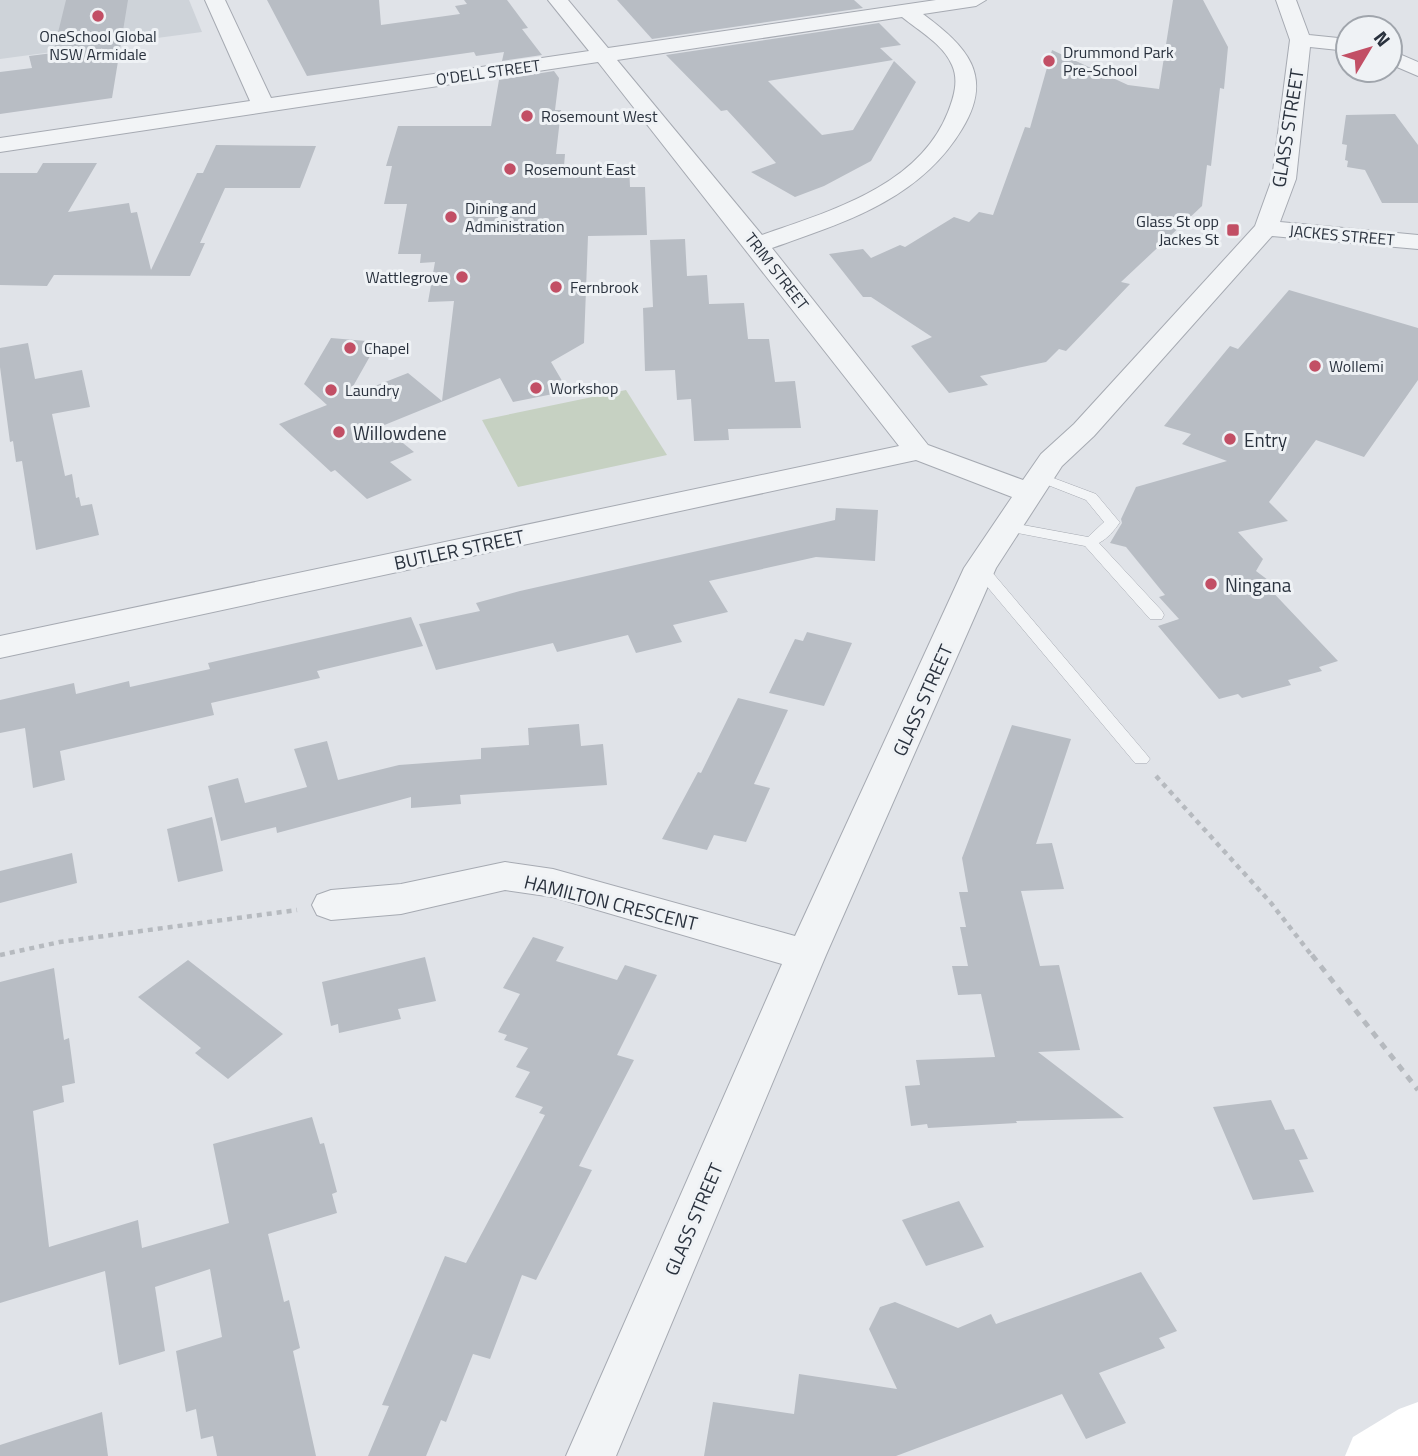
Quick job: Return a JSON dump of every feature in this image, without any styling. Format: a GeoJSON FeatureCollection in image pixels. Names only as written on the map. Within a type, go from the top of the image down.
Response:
{"type":"FeatureCollection","features":[{"type":"Feature","properties":{"kind":"street"},"geometry":{"type":"LineString","coordinates":[[215,0],[263,106]]}},
{"type":"Feature","properties":{"kind":"street","name":"TRIM STREET"},"geometry":{"type":"LineString","coordinates":[[558,0],[757,245],[918,451]]}},
{"type":"Feature","properties":{"kind":"street","name":"O'DELL STREET"},"geometry":{"type":"LineString","coordinates":[[0,145],[906,10],[931,3],[976,0]]}},
{"type":"Feature","properties":{"kind":"street","name":"GLASS STREET"},"geometry":{"type":"LineString","coordinates":[[591,1456],[806,955],[979,568],[1051,460],[1084,430],[1266,228],[1283,179],[1300,40],[1286,0]]}},
{"type":"Feature","properties":{"kind":"street"},"geometry":{"type":"LineString","coordinates":[[757,245],[851,211],[898,186],[947,139],[962,107],[966,75],[951,48],[906,10]]}},
{"type":"Feature","properties":{"kind":"street"},"geometry":{"type":"LineString","coordinates":[[1300,40],[1334,44]]}},
{"type":"Feature","properties":{"kind":"street","name":"JACKES STREET"},"geometry":{"type":"LineString","coordinates":[[1266,228],[1418,242]]}},
{"type":"Feature","properties":{"kind":"street"},"geometry":{"type":"LineString","coordinates":[[918,451],[1034,485]]}},
{"type":"Feature","properties":{"kind":"street","name":"BUTLER STREET"},"geometry":{"type":"LineString","coordinates":[[0,648],[918,451]]}},
{"type":"Feature","properties":{"kind":"street","name":"HAMILTON CRESCENT"},"geometry":{"type":"LineString","coordinates":[[331,905],[401,898],[505,876],[553,883],[806,955]]}},
{"type":"Feature","properties":{"kind":"street"},"geometry":{"type":"LineString","coordinates":[[1373,1456],[1418,1428]]}},
{"type":"Feature","properties":{"kind":"lane"},"geometry":{"type":"LineString","coordinates":[[1034,485],[1091,498],[1112,522],[1102,535],[1090,542]]}},
{"type":"Feature","properties":{"kind":"lane"},"geometry":{"type":"LineString","coordinates":[[1007,527],[1090,542],[1156,615]]}},
{"type":"Feature","properties":{"kind":"lane"},"geometry":{"type":"LineString","coordinates":[[979,568],[1141,759]]}},
{"type":"Feature","properties":{"kind":"path"},"geometry":{"type":"LineString","coordinates":[[1141,759],[1271,903],[1418,1090]]}},
{"type":"Feature","properties":{"kind":"path"},"geometry":{"type":"LineString","coordinates":[[0,955],[60,942],[293,910]]}},
{"type":"Feature","properties":{"kind":"shaded area","name":"OneSchool Global NSW Armidale"},"geometry":{"type":"Polygon","coordinates":[[[0,0],[189,0],[202,32],[0,59],[0,0]]]}},
{"type":"Feature","properties":{"kind":"green space"},"geometry":{"type":"Polygon","coordinates":[[[626,390],[667,455],[518,487],[482,420],[626,390]]]}},
{"type":"Feature","properties":{"kind":"building"},"geometry":{"type":"Polygon","coordinates":[[[66,0],[128,0],[112,98],[0,114],[0,72],[32,68],[29,56],[53,53],[66,0]]]}},
{"type":"Feature","properties":{"kind":"building"},"geometry":{"type":"Polygon","coordinates":[[[267,0],[379,0],[381,25],[460,14],[455,6],[467,4],[464,0],[507,0],[528,28],[522,29],[542,55],[502,61],[504,52],[476,56],[474,52],[307,76],[267,0]]]}},
{"type":"Feature","properties":{"kind":"building"},"geometry":{"type":"Polygon","coordinates":[[[617,0],[854,0],[863,8],[652,39],[617,0]]]}},
{"type":"Feature","properties":{"kind":"building"},"geometry":{"type":"Polygon","coordinates":[[[1173,0],[1203,0],[1228,47],[1224,89],[1220,88],[1211,166],[1207,165],[1202,206],[1121,282],[1130,284],[1066,351],[1059,349],[1046,362],[980,376],[988,385],[949,393],[911,346],[932,337],[871,297],[863,297],[829,254],[863,249],[871,258],[900,245],[905,247],[954,217],[969,222],[979,212],[993,215],[1025,127],[1030,128],[1052,50],[1128,85],[1159,89],[1173,0]]]}},
{"type":"Feature","properties":{"kind":"building"},"geometry":{"type":"Polygon","coordinates":[[[879,23],[901,45],[880,48],[893,60],[768,81],[822,135],[853,130],[894,61],[916,82],[871,161],[824,186],[795,197],[751,172],[776,163],[727,110],[721,111],[666,55],[879,23]]]}},
{"type":"Feature","properties":{"kind":"building"},"geometry":{"type":"Polygon","coordinates":[[[554,71],[559,78],[555,110],[561,110],[556,154],[565,154],[564,166],[629,165],[630,187],[645,187],[647,235],[588,236],[584,343],[551,362],[568,391],[513,402],[500,378],[382,426],[414,452],[390,462],[412,480],[367,499],[335,470],[331,472],[279,424],[327,405],[304,384],[331,338],[378,342],[347,397],[408,373],[442,401],[454,301],[428,302],[435,262],[420,263],[421,254],[398,254],[407,204],[384,204],[392,166],[386,166],[398,126],[491,126],[499,80],[554,71]]]}},
{"type":"Feature","properties":{"kind":"building"},"geometry":{"type":"Polygon","coordinates":[[[1395,114],[1418,145],[1418,203],[1382,203],[1365,170],[1347,167],[1348,161],[1345,160],[1347,145],[1342,144],[1346,115],[1395,114]]]}},
{"type":"Feature","properties":{"kind":"building"},"geometry":{"type":"Polygon","coordinates":[[[216,145],[316,146],[300,188],[225,188],[200,243],[205,243],[190,276],[54,275],[47,286],[0,285],[0,173],[37,173],[43,163],[97,163],[68,212],[129,203],[131,213],[137,212],[151,270],[197,173],[203,173],[216,145]]]}},
{"type":"Feature","properties":{"kind":"building"},"geometry":{"type":"Polygon","coordinates":[[[685,239],[687,276],[707,275],[709,304],[744,303],[748,339],[769,339],[775,382],[795,381],[801,428],[728,429],[729,440],[694,441],[691,399],[677,400],[675,370],[645,371],[643,308],[653,307],[650,240],[685,239]]]}},
{"type":"Feature","properties":{"kind":"building"},"geometry":{"type":"Polygon","coordinates":[[[1289,290],[1418,328],[1418,380],[1364,457],[1316,440],[1269,502],[1288,521],[1238,532],[1263,559],[1256,571],[1268,580],[1266,585],[1338,661],[1319,667],[1322,671],[1288,680],[1291,685],[1242,698],[1238,694],[1219,699],[1158,626],[1179,619],[1159,597],[1165,595],[1126,547],[1110,543],[1122,523],[1121,519],[1136,487],[1227,461],[1182,444],[1191,434],[1164,426],[1230,346],[1238,349],[1289,290]]]}},
{"type":"Feature","properties":{"kind":"building"},"geometry":{"type":"Polygon","coordinates":[[[28,343],[35,379],[82,370],[90,407],[52,414],[65,476],[72,474],[76,498],[79,497],[81,506],[92,504],[99,535],[36,550],[22,461],[16,462],[13,441],[10,442],[0,367],[0,348],[28,343]]]}},
{"type":"Feature","properties":{"kind":"building"},"geometry":{"type":"Polygon","coordinates":[[[836,508],[878,510],[875,561],[816,557],[709,581],[728,612],[673,625],[682,642],[636,653],[628,635],[557,652],[553,643],[436,670],[419,624],[480,611],[476,603],[520,591],[835,520],[836,508]]]}},
{"type":"Feature","properties":{"kind":"building"},"geometry":{"type":"Polygon","coordinates":[[[411,617],[423,646],[317,671],[320,678],[211,703],[214,715],[60,751],[65,780],[33,788],[25,728],[0,733],[0,700],[74,683],[76,694],[129,681],[130,687],[210,669],[208,663],[411,617]]]}},
{"type":"Feature","properties":{"kind":"building"},"geometry":{"type":"Polygon","coordinates":[[[807,632],[852,643],[824,706],[769,693],[795,639],[803,641],[807,632]]]}},
{"type":"Feature","properties":{"kind":"building"},"geometry":{"type":"Polygon","coordinates":[[[738,698],[788,710],[754,784],[770,788],[746,842],[714,835],[707,850],[662,839],[698,772],[701,773],[738,698]]]}},
{"type":"Feature","properties":{"kind":"building"},"geometry":{"type":"Polygon","coordinates":[[[579,724],[581,746],[603,744],[607,785],[460,795],[461,804],[411,808],[411,797],[277,833],[276,827],[221,841],[208,786],[238,778],[245,803],[307,787],[294,749],[327,741],[338,780],[399,765],[481,759],[481,748],[529,745],[528,728],[579,724]]]}},
{"type":"Feature","properties":{"kind":"building"},"geometry":{"type":"Polygon","coordinates":[[[1012,725],[1071,739],[1036,844],[1052,843],[1064,889],[1021,891],[1040,966],[1059,965],[1080,1050],[1038,1052],[1124,1118],[1016,1121],[1017,1123],[928,1128],[927,1124],[911,1126],[905,1086],[920,1085],[916,1060],[995,1057],[981,994],[958,995],[952,966],[968,966],[960,927],[966,927],[959,892],[968,892],[962,858],[1012,725]]]}},
{"type":"Feature","properties":{"kind":"building"},"geometry":{"type":"Polygon","coordinates":[[[212,817],[223,871],[178,882],[167,829],[212,817]]]}},
{"type":"Feature","properties":{"kind":"building"},"geometry":{"type":"Polygon","coordinates":[[[72,853],[77,883],[0,903],[0,871],[72,853]]]}},
{"type":"Feature","properties":{"kind":"building"},"geometry":{"type":"Polygon","coordinates":[[[533,937],[564,947],[556,961],[617,980],[625,965],[657,975],[617,1055],[634,1060],[579,1166],[592,1170],[536,1280],[522,1275],[490,1359],[473,1354],[446,1422],[441,1420],[426,1456],[368,1456],[389,1406],[382,1405],[445,1256],[466,1263],[545,1115],[539,1113],[543,1107],[515,1097],[530,1072],[516,1067],[528,1048],[504,1040],[507,1035],[498,1032],[520,994],[503,988],[533,937]]]}},
{"type":"Feature","properties":{"kind":"building"},"geometry":{"type":"Polygon","coordinates":[[[425,957],[436,1001],[398,1009],[401,1019],[339,1033],[338,1024],[331,1026],[322,982],[425,957]]]}},
{"type":"Feature","properties":{"kind":"building"},"geometry":{"type":"Polygon","coordinates":[[[188,960],[283,1034],[228,1079],[195,1053],[201,1048],[138,997],[188,960]]]}},
{"type":"Feature","properties":{"kind":"building"},"geometry":{"type":"Polygon","coordinates":[[[54,968],[64,1040],[69,1038],[75,1083],[62,1086],[64,1102],[33,1111],[49,1247],[138,1220],[142,1248],[229,1223],[213,1144],[312,1117],[320,1144],[324,1143],[337,1192],[332,1194],[337,1213],[268,1234],[284,1302],[289,1300],[300,1348],[293,1351],[316,1456],[217,1456],[213,1436],[201,1439],[196,1409],[186,1412],[176,1351],[222,1337],[210,1269],[155,1287],[165,1351],[119,1365],[105,1271],[0,1303],[0,982],[54,968]]]}},
{"type":"Feature","properties":{"kind":"building"},"geometry":{"type":"Polygon","coordinates":[[[1271,1100],[1285,1130],[1294,1129],[1308,1159],[1299,1160],[1314,1192],[1253,1200],[1213,1107],[1271,1100]]]}},
{"type":"Feature","properties":{"kind":"building"},"geometry":{"type":"Polygon","coordinates":[[[959,1201],[984,1247],[926,1266],[902,1220],[959,1201]]]}},
{"type":"Feature","properties":{"kind":"building"},"geometry":{"type":"Polygon","coordinates":[[[1141,1272],[1177,1331],[1159,1338],[1165,1348],[1099,1373],[1126,1423],[1086,1439],[1062,1394],[896,1456],[704,1456],[713,1402],[794,1414],[799,1374],[897,1389],[869,1329],[880,1307],[895,1302],[958,1328],[991,1314],[996,1324],[1141,1272]]]}},
{"type":"Feature","properties":{"kind":"building"},"geometry":{"type":"Polygon","coordinates":[[[102,1412],[108,1456],[0,1456],[0,1445],[102,1412]]]}},
{"type":"Feature","properties":{"kind":"place","name":"OneSchool Global NSW Armidale"},"geometry":{"type":"Point","coordinates":[98,16]}},
{"type":"Feature","properties":{"kind":"place","name":"Drummond Park Pre-School"},"geometry":{"type":"Point","coordinates":[1049,61]}},
{"type":"Feature","properties":{"kind":"place","name":"Rosemount West"},"geometry":{"type":"Point","coordinates":[527,116]}},
{"type":"Feature","properties":{"kind":"place","name":"Rosemount East"},"geometry":{"type":"Point","coordinates":[510,169]}},
{"type":"Feature","properties":{"kind":"place","name":"Dining and Administration"},"geometry":{"type":"Point","coordinates":[451,217]}},
{"type":"Feature","properties":{"kind":"place","name":"Glass St opp Jackes St"},"geometry":{"type":"Point","coordinates":[1233,230]}},
{"type":"Feature","properties":{"kind":"place","name":"Wattlegrove"},"geometry":{"type":"Point","coordinates":[462,277]}},
{"type":"Feature","properties":{"kind":"place","name":"Fernbrook"},"geometry":{"type":"Point","coordinates":[556,287]}},
{"type":"Feature","properties":{"kind":"place","name":"Chapel"},"geometry":{"type":"Point","coordinates":[350,348]}},
{"type":"Feature","properties":{"kind":"place","name":"Wollemi"},"geometry":{"type":"Point","coordinates":[1315,366]}},
{"type":"Feature","properties":{"kind":"place","name":"Workshop"},"geometry":{"type":"Point","coordinates":[536,388]}},
{"type":"Feature","properties":{"kind":"place","name":"Laundry"},"geometry":{"type":"Point","coordinates":[331,390]}},
{"type":"Feature","properties":{"kind":"place","name":"Willowdene"},"geometry":{"type":"Point","coordinates":[339,432]}},
{"type":"Feature","properties":{"kind":"place","name":"Entry"},"geometry":{"type":"Point","coordinates":[1230,439]}},
{"type":"Feature","properties":{"kind":"place","name":"Ningana"},"geometry":{"type":"Point","coordinates":[1211,584]}}]}
